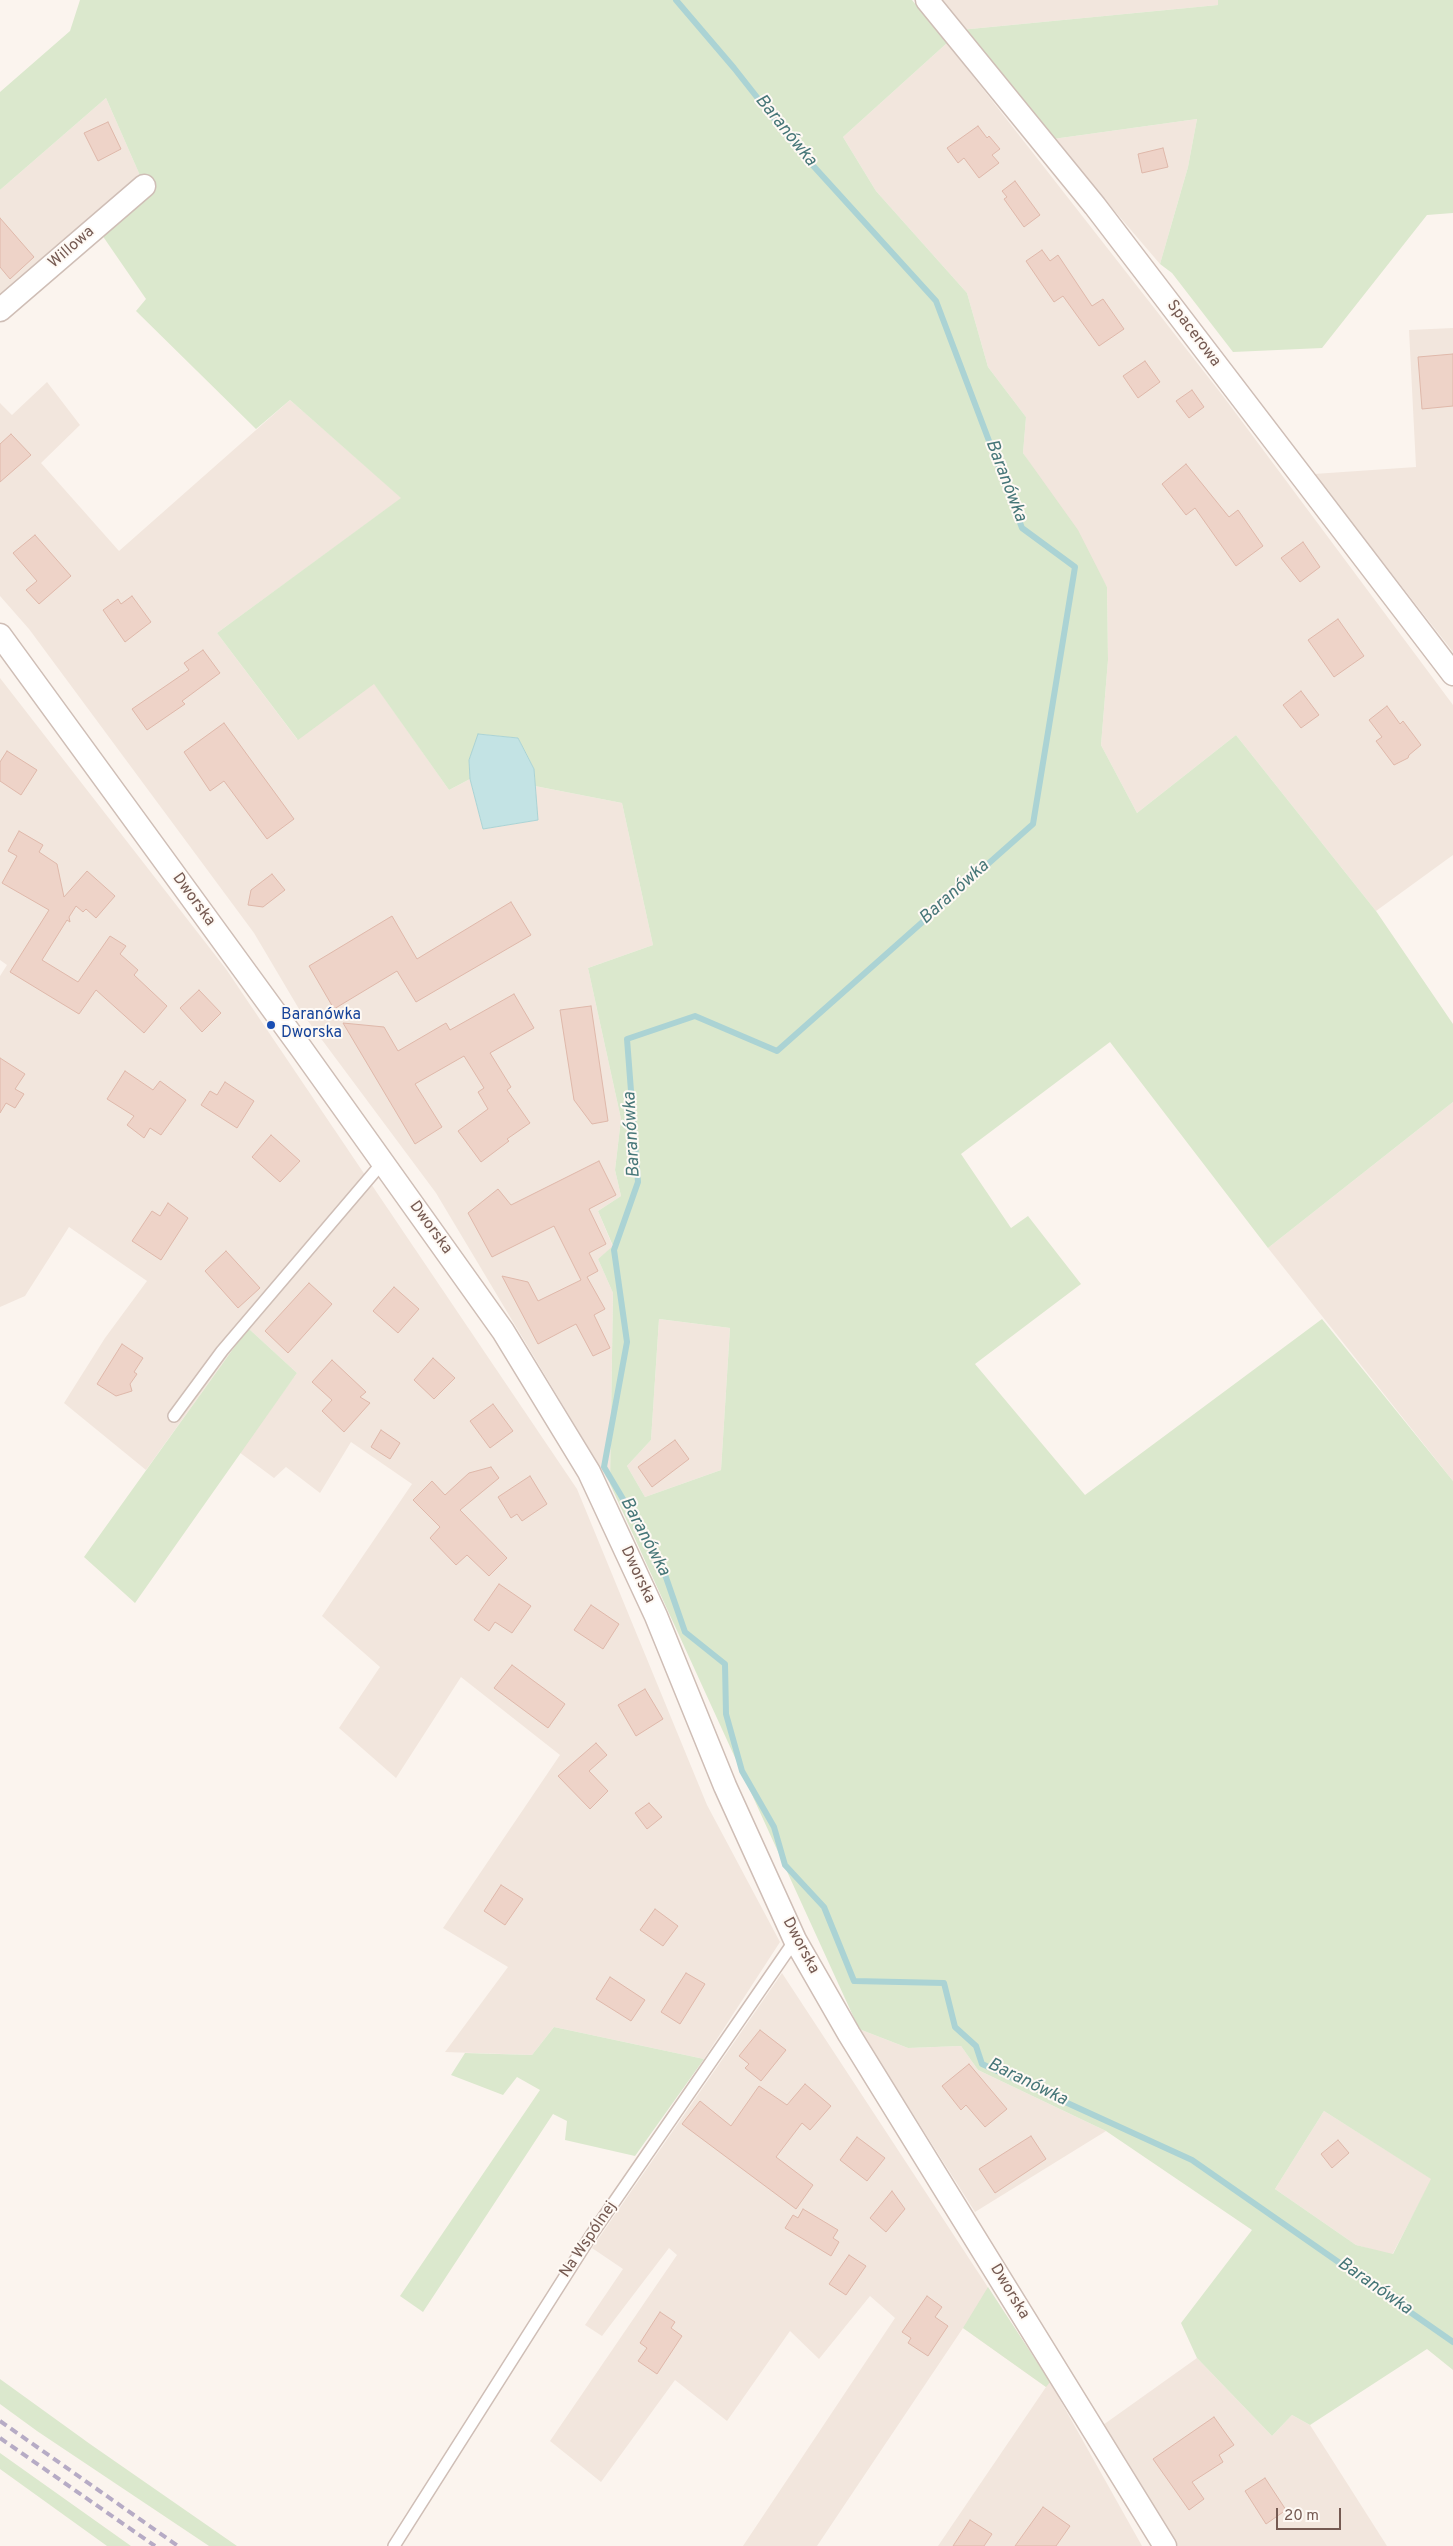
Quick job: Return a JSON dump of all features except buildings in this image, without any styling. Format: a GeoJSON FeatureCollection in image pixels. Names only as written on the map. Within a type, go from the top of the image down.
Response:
{"type":"FeatureCollection","features":[{"type":"Feature","properties":{"kind":"street","name":"Spacerowa"},"geometry":{"type":"LineString","coordinates":[[927,0],[1095,206],[1453,674]]}},
{"type":"Feature","properties":{"kind":"street","name":"Willowa"},"geometry":{"type":"LineString","coordinates":[[0,310],[144,186]]}},
{"type":"Feature","properties":{"kind":"street","name":"Dworska"},"geometry":{"type":"LineString","coordinates":[[0,635],[504,1331],[590,1472],[656,1616],[725,1786],[795,1940],[849,2034],[1164,2546]]}},
{"type":"Feature","properties":{"kind":"lane"},"geometry":{"type":"LineString","coordinates":[[174,1416],[222,1351],[383,1162]]}},
{"type":"Feature","properties":{"kind":"lane","name":"Na Wspólnej"},"geometry":{"type":"LineString","coordinates":[[394,2546],[592,2234],[795,1940]]}},
{"type":"Feature","properties":{"kind":"shaded area"},"geometry":{"type":"Polygon","coordinates":[[[937,0],[1218,0],[1218,5],[960,30],[937,0]]]}},
{"type":"Feature","properties":{"kind":"shaded area"},"geometry":{"type":"Polygon","coordinates":[[[947,43],[1223,396],[1453,705],[1453,855],[1376,911],[1236,735],[1137,813],[1101,745],[1108,660],[1107,587],[1023,453],[1026,417],[988,367],[967,293],[876,191],[843,137],[947,43]]]}},
{"type":"Feature","properties":{"kind":"shaded area"},"geometry":{"type":"Polygon","coordinates":[[[106,98],[142,180],[0,300],[0,190],[106,98]]]}},
{"type":"Feature","properties":{"kind":"shaded area"},"geometry":{"type":"Polygon","coordinates":[[[1197,119],[1188,167],[1160,264],[1053,139],[1197,119]]]}},
{"type":"Feature","properties":{"kind":"shaded area"},"geometry":{"type":"Polygon","coordinates":[[[1453,328],[1453,652],[1314,474],[1416,467],[1409,330],[1453,328]]]}},
{"type":"Feature","properties":{"kind":"shaded area"},"geometry":{"type":"Polygon","coordinates":[[[47,382],[80,425],[41,463],[119,551],[290,400],[402,498],[217,633],[297,739],[374,683],[449,790],[470,779],[483,829],[538,820],[535,786],[622,803],[653,945],[588,968],[621,1119],[615,1170],[621,1196],[598,1211],[613,1247],[598,1259],[613,1293],[610,1484],[436,1193],[299,1009],[254,933],[29,629],[0,596],[0,403],[12,415],[47,382]]]}},
{"type":"Feature","properties":{"kind":"shaded area"},"geometry":{"type":"Polygon","coordinates":[[[0,678],[226,969],[577,1489],[707,1805],[780,1942],[704,2059],[554,2027],[532,2055],[445,2052],[508,1967],[443,1928],[560,1755],[461,1677],[396,1778],[339,1728],[380,1667],[322,1616],[412,1484],[351,1442],[320,1493],[286,1467],[274,1478],[239,1452],[297,1373],[248,1328],[146,1470],[64,1403],[105,1338],[147,1281],[69,1227],[25,1296],[0,1307],[0,976],[7,965],[0,960],[0,678]]]}},
{"type":"Feature","properties":{"kind":"shaded area"},"geometry":{"type":"Polygon","coordinates":[[[1453,1102],[1453,1481],[1268,1248],[1453,1102]]]}},
{"type":"Feature","properties":{"kind":"shaded area"},"geometry":{"type":"Polygon","coordinates":[[[659,1319],[730,1328],[721,1470],[645,1497],[627,1466],[651,1440],[659,1319]]]}},
{"type":"Feature","properties":{"kind":"shaded area"},"geometry":{"type":"Polygon","coordinates":[[[782,1973],[1050,2382],[1142,2546],[938,2546],[1046,2387],[963,2328],[817,2546],[743,2546],[895,2318],[870,2296],[819,2359],[790,2331],[727,2421],[675,2380],[601,2482],[550,2441],[677,2255],[669,2248],[602,2336],[585,2325],[623,2269],[592,2248],[782,1973]]]}},
{"type":"Feature","properties":{"kind":"shaded area"},"geometry":{"type":"Polygon","coordinates":[[[859,2029],[908,2048],[961,2046],[978,2070],[1106,2131],[975,2212],[859,2029]]]}},
{"type":"Feature","properties":{"kind":"shaded area"},"geometry":{"type":"Polygon","coordinates":[[[1324,2111],[1432,2179],[1392,2255],[1356,2245],[1275,2189],[1324,2111]]]}},
{"type":"Feature","properties":{"kind":"shaded area"},"geometry":{"type":"Polygon","coordinates":[[[1197,2358],[1272,2436],[1292,2415],[1310,2425],[1387,2546],[1178,2546],[1103,2425],[1197,2358]]]}},
{"type":"Feature","properties":{"kind":"green space"},"geometry":{"type":"Polygon","coordinates":[[[80,0],[912,0],[947,43],[843,137],[876,191],[967,293],[988,367],[1026,417],[1023,453],[1078,530],[1107,587],[1108,660],[1101,745],[1137,813],[1236,735],[1376,911],[1453,1024],[1453,1102],[1268,1248],[1110,1042],[961,1154],[1011,1228],[1028,1216],[1081,1284],[975,1364],[1085,1495],[1322,1319],[1453,1481],[1453,2370],[1427,2349],[1310,2425],[1292,2415],[1272,2436],[1197,2358],[1181,2323],[1252,2230],[1106,2131],[978,2070],[961,2046],[908,2048],[859,2029],[610,1484],[613,1293],[598,1259],[613,1246],[598,1211],[621,1196],[615,1170],[621,1119],[588,968],[653,945],[622,803],[535,786],[534,769],[518,738],[479,734],[469,760],[470,779],[449,790],[374,684],[298,740],[217,633],[401,498],[290,400],[256,429],[136,311],[146,299],[102,235],[142,180],[106,98],[0,190],[0,92],[70,31],[80,0]],[[659,1319],[651,1440],[627,1466],[645,1497],[721,1470],[730,1328],[659,1319]],[[1324,2111],[1275,2189],[1356,2245],[1393,2254],[1431,2179],[1324,2111]]]}},
{"type":"Feature","properties":{"kind":"green space"},"geometry":{"type":"Polygon","coordinates":[[[1218,0],[1453,0],[1453,213],[1427,215],[1322,348],[1233,352],[1172,273],[1160,264],[1188,167],[1197,119],[1053,139],[960,30],[1218,5],[1218,0]]]}},
{"type":"Feature","properties":{"kind":"green space"},"geometry":{"type":"Polygon","coordinates":[[[248,1328],[297,1373],[135,1603],[84,1557],[248,1328]]]}},
{"type":"Feature","properties":{"kind":"green space"},"geometry":{"type":"Polygon","coordinates":[[[554,2027],[704,2059],[635,2156],[565,2140],[567,2121],[553,2114],[423,2312],[400,2296],[540,2090],[517,2077],[503,2095],[451,2075],[465,2053],[532,2055],[554,2027]]]}},
{"type":"Feature","properties":{"kind":"green space"},"geometry":{"type":"Polygon","coordinates":[[[988,2287],[1050,2382],[1046,2387],[963,2328],[988,2287]]]}},
{"type":"Feature","properties":{"kind":"green space"},"geometry":{"type":"Polygon","coordinates":[[[0,2379],[237,2546],[209,2546],[37,2431],[0,2404],[0,2379]]]}},
{"type":"Feature","properties":{"kind":"green space"},"geometry":{"type":"Polygon","coordinates":[[[0,2453],[131,2546],[107,2546],[0,2469],[0,2453]]]}},
{"type":"Feature","properties":{"kind":"water"},"geometry":{"type":"Polygon","coordinates":[[[478,734],[518,738],[534,769],[538,820],[483,829],[470,779],[469,760],[478,734]]]}},
{"type":"Feature","properties":{"kind":"waterway","name":"Baranówka"},"geometry":{"type":"LineString","coordinates":[[676,0],[734,68],[797,148],[936,301],[1022,528],[1075,567],[1033,824],[777,1051],[695,1016],[627,1039],[638,1182],[614,1250],[627,1342],[604,1467],[661,1563],[685,1632],[725,1664],[726,1714],[742,1771],[774,1827],[785,1865],[824,1907],[854,1981],[944,1983],[955,2027],[976,2046],[982,2064],[1192,2160],[1453,2342]]}},
{"type":"Feature","properties":{"kind":"railway"},"geometry":{"type":"LineString","coordinates":[[0,2421],[178,2546]]}},
{"type":"Feature","properties":{"kind":"railway"},"geometry":{"type":"LineString","coordinates":[[0,2438],[155,2546]]}},
{"type":"Feature","properties":{"kind":"place","name":"Baranówka Dworska"},"geometry":{"type":"Point","coordinates":[271,1025]}}]}
